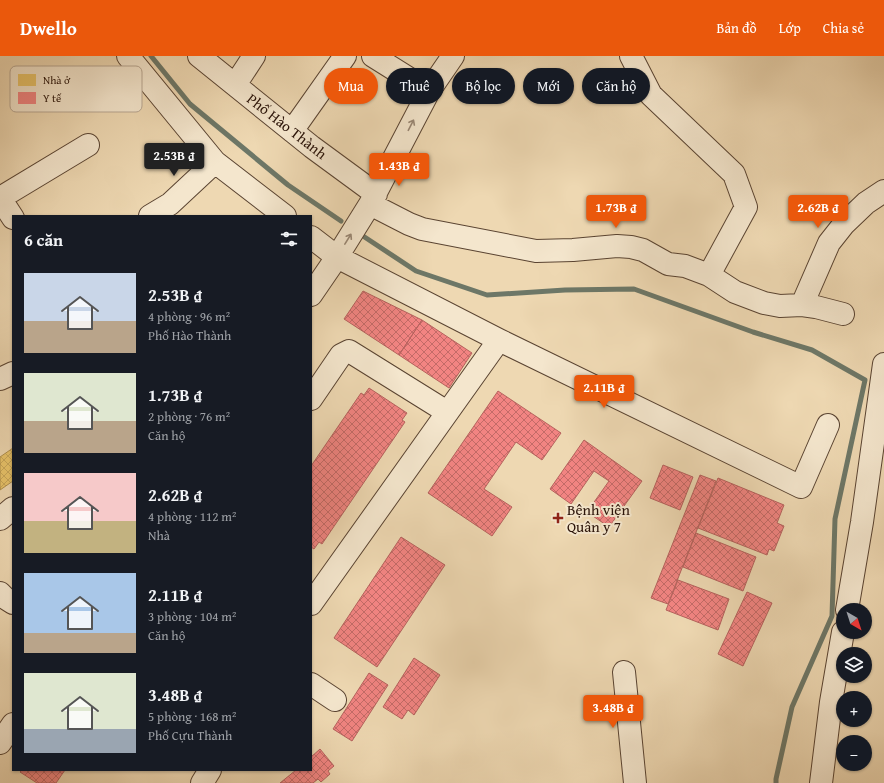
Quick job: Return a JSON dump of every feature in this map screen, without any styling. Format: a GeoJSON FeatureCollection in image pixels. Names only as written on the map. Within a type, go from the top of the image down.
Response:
{"type":"FeatureCollection","features":[{"type":"Feature","properties":{"kind":"street"},"geometry":{"type":"LineString","coordinates":[[128,56],[136,66]]}},
{"type":"Feature","properties":{"kind":"street","name":"Phố Hào Thành"},"geometry":{"type":"LineString","coordinates":[[199,56],[235,84],[373,199],[409,224],[422,229],[536,251],[573,250],[617,246],[630,247],[643,250],[668,264],[685,266],[709,275],[735,292],[764,303],[780,306],[802,305],[843,314]]}},
{"type":"Feature","properties":{"kind":"street"},"geometry":{"type":"LineString","coordinates":[[235,84],[254,56]]}},
{"type":"Feature","properties":{"kind":"street"},"geometry":{"type":"LineString","coordinates":[[292,131],[345,56]]}},
{"type":"Feature","properties":{"kind":"street"},"geometry":{"type":"LineString","coordinates":[[373,56],[392,68]]}},
{"type":"Feature","properties":{"kind":"street"},"geometry":{"type":"LineString","coordinates":[[444,69],[453,56]]}},
{"type":"Feature","properties":{"kind":"street"},"geometry":{"type":"LineString","coordinates":[[631,56],[650,94],[734,174],[746,207],[709,275]]}},
{"type":"Feature","properties":{"kind":"street"},"geometry":{"type":"LineString","coordinates":[[142,73],[215,162],[284,215]]}},
{"type":"Feature","properties":{"kind":"street"},"geometry":{"type":"LineString","coordinates":[[312,294],[373,199],[422,104]]}},
{"type":"Feature","properties":{"kind":"street"},"geometry":{"type":"LineString","coordinates":[[12,216],[0,198],[88,145]]}},
{"type":"Feature","properties":{"kind":"street"},"geometry":{"type":"LineString","coordinates":[[152,215],[170,204],[215,162]]}},
{"type":"Feature","properties":{"kind":"street"},"geometry":{"type":"LineString","coordinates":[[802,305],[828,243],[844,224],[866,203],[884,190]]}},
{"type":"Feature","properties":{"kind":"street"},"geometry":{"type":"LineString","coordinates":[[312,238],[337,257],[499,340],[801,487],[828,425]]}},
{"type":"Feature","properties":{"kind":"street"},"geometry":{"type":"LineString","coordinates":[[313,597],[499,340]]}},
{"type":"Feature","properties":{"kind":"street"},"geometry":{"type":"LineString","coordinates":[[312,398],[341,355],[349,351],[447,412]]}},
{"type":"Feature","properties":{"kind":"street"},"geometry":{"type":"LineString","coordinates":[[848,603],[862,522],[884,364]]}},
{"type":"Feature","properties":{"kind":"street"},"geometry":{"type":"LineString","coordinates":[[0,379],[12,373]]}},
{"type":"Feature","properties":{"kind":"street"},"geometry":{"type":"LineString","coordinates":[[0,519],[12,509]]}},
{"type":"Feature","properties":{"kind":"street"},"geometry":{"type":"LineString","coordinates":[[821,783],[831,702],[842,639]]}},
{"type":"Feature","properties":{"kind":"street"},"geometry":{"type":"LineString","coordinates":[[624,672],[635,783]]}},
{"type":"Feature","properties":{"kind":"street"},"geometry":{"type":"LineString","coordinates":[[312,685],[335,700]]}},
{"type":"Feature","properties":{"kind":"street"},"geometry":{"type":"LineString","coordinates":[[0,743],[12,725]]}},
{"type":"Feature","properties":{"kind":"street"},"geometry":{"type":"LineString","coordinates":[[202,783],[209,771]]}},
{"type":"Feature","properties":{"kind":"building: Nhà ở"},"geometry":{"type":"Polygon","coordinates":[[[12,449],[12,482],[0,490],[0,457],[12,449]]]}},
{"type":"Feature","properties":{"kind":"building: Y tế"},"geometry":{"type":"Polygon","coordinates":[[[363,291],[422,320],[399,355],[344,319],[363,291]]]}},
{"type":"Feature","properties":{"kind":"building: Y tế"},"geometry":{"type":"Polygon","coordinates":[[[422,320],[472,353],[449,388],[399,355],[422,320]]]}},
{"type":"Feature","properties":{"kind":"building: Y tế"},"geometry":{"type":"Polygon","coordinates":[[[369,388],[407,413],[402,420],[405,422],[322,544],[319,542],[314,549],[312,548],[312,465],[361,393],[364,395],[369,388]]]}},
{"type":"Feature","properties":{"kind":"building: Y tế"},"geometry":{"type":"Polygon","coordinates":[[[498,391],[561,433],[542,460],[516,442],[484,489],[512,507],[492,536],[428,493],[498,391]]]}},
{"type":"Feature","properties":{"kind":"building: Y tế"},"geometry":{"type":"Polygon","coordinates":[[[584,440],[642,481],[609,527],[587,512],[609,481],[594,471],[571,504],[550,489],[584,440]]]}},
{"type":"Feature","properties":{"kind":"building: Y tế"},"geometry":{"type":"Polygon","coordinates":[[[663,465],[693,477],[680,510],[650,498],[663,465]]]}},
{"type":"Feature","properties":{"kind":"building: Y tế"},"geometry":{"type":"Polygon","coordinates":[[[700,475],[716,481],[668,604],[651,598],[700,475]]]}},
{"type":"Feature","properties":{"kind":"building: Y tế"},"geometry":{"type":"Polygon","coordinates":[[[718,478],[784,505],[777,523],[784,526],[774,551],[769,549],[767,555],[698,528],[718,478]]]}},
{"type":"Feature","properties":{"kind":"building: Y tế"},"geometry":{"type":"Polygon","coordinates":[[[696,533],[756,557],[743,591],[683,567],[696,533]]]}},
{"type":"Feature","properties":{"kind":"building: Y tế"},"geometry":{"type":"Polygon","coordinates":[[[401,537],[445,565],[377,667],[334,638],[401,537]]]}},
{"type":"Feature","properties":{"kind":"building: Y tế"},"geometry":{"type":"Polygon","coordinates":[[[678,580],[729,599],[718,630],[666,610],[678,580]]]}},
{"type":"Feature","properties":{"kind":"building: Y tế"},"geometry":{"type":"Polygon","coordinates":[[[747,592],[772,603],[743,666],[718,654],[747,592]]]}},
{"type":"Feature","properties":{"kind":"building: Y tế"},"geometry":{"type":"Polygon","coordinates":[[[414,658],[440,675],[414,715],[408,710],[402,719],[383,707],[414,658]]]}},
{"type":"Feature","properties":{"kind":"building: Y tế"},"geometry":{"type":"Polygon","coordinates":[[[369,673],[388,685],[352,741],[333,729],[369,673]]]}},
{"type":"Feature","properties":{"kind":"building: Y tế"},"geometry":{"type":"Polygon","coordinates":[[[320,749],[334,766],[328,771],[330,774],[321,782],[318,779],[313,783],[280,783],[295,771],[312,771],[312,756],[320,749]]]}},
{"type":"Feature","properties":{"kind":"building: Y tế"},"geometry":{"type":"Polygon","coordinates":[[[64,771],[56,783],[37,783],[20,772],[64,771]]]}},
{"type":"Feature","properties":{"kind":"waterway"},"geometry":{"type":"LineString","coordinates":[[151,56],[190,104],[288,185],[341,221]]}},
{"type":"Feature","properties":{"kind":"waterway"},"geometry":{"type":"LineString","coordinates":[[363,236],[416,271],[487,295],[565,290],[634,289],[753,332],[812,350],[865,380],[835,519],[832,616],[792,707],[776,783]]}},
{"type":"Feature","properties":{"kind":"place","name":"Bệnh viện Quân y 7"},"geometry":{"type":"Point","coordinates":[558,518]}}]}
